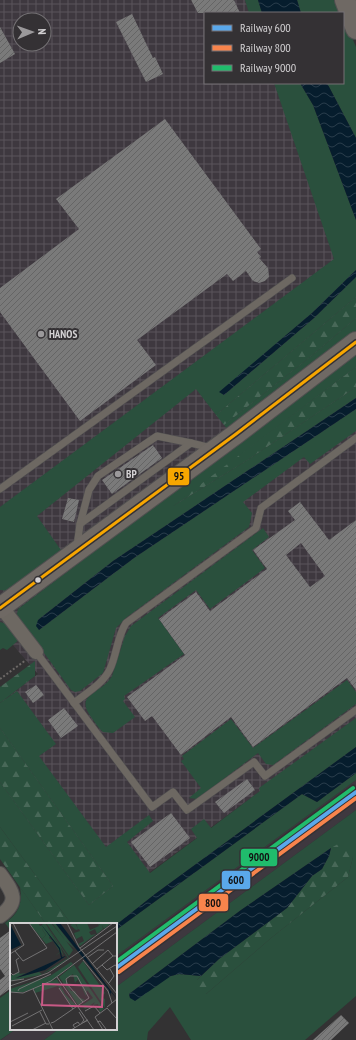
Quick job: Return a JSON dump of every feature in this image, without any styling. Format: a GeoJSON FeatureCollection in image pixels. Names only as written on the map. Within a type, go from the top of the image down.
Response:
{"type":"FeatureCollection","features":[{"type":"Feature","properties":{"kind":"main road"},"geometry":{"type":"LineString","coordinates":[[345,0],[356,28]]}},
{"type":"Feature","properties":{"kind":"main road"},"geometry":{"type":"LineString","coordinates":[[0,607],[215,449],[356,342]]}},
{"type":"Feature","properties":{"kind":"street"},"geometry":{"type":"LineString","coordinates":[[0,607],[36,652]]}},
{"type":"Feature","properties":{"kind":"street"},"geometry":{"type":"LineString","coordinates":[[0,874],[10,887],[13,896],[11,906],[0,916]]}},
{"type":"Feature","properties":{"kind":"lane"},"geometry":{"type":"LineString","coordinates":[[0,489],[292,278]]}},
{"type":"Feature","properties":{"kind":"lane"},"geometry":{"type":"LineString","coordinates":[[76,552],[80,524],[89,490],[98,476],[157,436],[215,449]]}},
{"type":"Feature","properties":{"kind":"lane"},"geometry":{"type":"LineString","coordinates":[[74,703],[107,675],[111,668],[120,635],[126,623],[256,528],[261,508],[356,438]]}},
{"type":"Feature","properties":{"kind":"lane"},"geometry":{"type":"LineString","coordinates":[[80,524],[191,443]]}},
{"type":"Feature","properties":{"kind":"lane"},"geometry":{"type":"LineString","coordinates":[[36,652],[152,807],[173,792],[187,810],[254,762],[265,776],[356,710]]}},
{"type":"Feature","properties":{"kind":"path"},"geometry":{"type":"LineString","coordinates":[[0,679],[36,652]]}},
{"type":"Feature","properties":{"kind":"shaded area"},"geometry":{"type":"Polygon","coordinates":[[[0,0],[250,0],[253,12],[204,12],[204,84],[274,84],[356,272],[356,721],[80,923],[78,923],[0,820],[0,703],[38,674],[0,630],[0,0]]]}},
{"type":"Feature","properties":{"kind":"shaded area"},"geometry":{"type":"Polygon","coordinates":[[[356,780],[356,810],[117,986],[117,955],[356,780]]]}},
{"type":"Feature","properties":{"kind":"shaded area"},"geometry":{"type":"Polygon","coordinates":[[[15,1030],[58,1030],[44,1040],[1,1040],[15,1030]]]}},
{"type":"Feature","properties":{"kind":"green space"},"geometry":{"type":"Polygon","coordinates":[[[245,0],[258,0],[262,12],[249,12],[245,0]]]}},
{"type":"Feature","properties":{"kind":"green space"},"geometry":{"type":"Polygon","coordinates":[[[297,0],[337,0],[342,12],[301,12],[297,0]]]}},
{"type":"Feature","properties":{"kind":"green space"},"geometry":{"type":"Polygon","coordinates":[[[344,18],[356,47],[356,138],[328,84],[344,84],[344,18]]]}},
{"type":"Feature","properties":{"kind":"green space"},"geometry":{"type":"Polygon","coordinates":[[[274,84],[301,84],[313,105],[356,220],[356,270],[312,313],[220,392],[224,395],[314,318],[356,277],[356,297],[216,415],[196,389],[37,516],[63,553],[9,591],[0,590],[0,507],[334,259],[274,84]]]}},
{"type":"Feature","properties":{"kind":"green space"},"geometry":{"type":"Polygon","coordinates":[[[356,297],[356,318],[310,357],[224,425],[216,415],[356,297]]]}},
{"type":"Feature","properties":{"kind":"green space"},"geometry":{"type":"Polygon","coordinates":[[[356,318],[356,333],[229,431],[224,425],[310,357],[356,318]]]}},
{"type":"Feature","properties":{"kind":"green space"},"geometry":{"type":"Polygon","coordinates":[[[356,350],[356,367],[173,506],[246,461],[356,387],[356,398],[113,561],[38,620],[39,630],[134,558],[356,409],[356,431],[310,464],[304,457],[243,502],[252,513],[249,527],[127,617],[116,628],[103,673],[80,691],[75,692],[71,690],[20,620],[17,614],[18,609],[249,434],[356,350]]]}},
{"type":"Feature","properties":{"kind":"green space"},"geometry":{"type":"Polygon","coordinates":[[[356,367],[356,387],[246,461],[168,509],[356,367]]]}},
{"type":"Feature","properties":{"kind":"green space"},"geometry":{"type":"Polygon","coordinates":[[[263,528],[269,537],[252,550],[265,568],[210,609],[196,590],[158,618],[184,654],[124,696],[125,699],[123,701],[135,717],[113,733],[103,732],[91,717],[87,709],[87,698],[102,687],[112,676],[125,636],[131,626],[263,528]]]}},
{"type":"Feature","properties":{"kind":"green space"},"geometry":{"type":"Polygon","coordinates":[[[0,622],[7,624],[20,639],[7,650],[3,648],[0,650],[0,622]]]}},
{"type":"Feature","properties":{"kind":"green space"},"geometry":{"type":"Polygon","coordinates":[[[35,661],[35,676],[0,703],[0,687],[35,661]]]}},
{"type":"Feature","properties":{"kind":"green space"},"geometry":{"type":"Polygon","coordinates":[[[347,680],[356,692],[356,704],[273,765],[266,764],[258,753],[197,799],[189,798],[201,788],[181,761],[184,759],[182,756],[231,719],[253,748],[347,680]]]}},
{"type":"Feature","properties":{"kind":"green space"},"geometry":{"type":"Polygon","coordinates":[[[17,691],[56,744],[39,756],[106,847],[149,815],[153,821],[127,842],[150,873],[197,838],[191,829],[204,819],[211,828],[260,791],[259,788],[356,718],[356,747],[155,894],[117,924],[117,923],[70,923],[0,827],[0,782],[89,905],[113,886],[0,728],[0,703],[17,691]]]}},
{"type":"Feature","properties":{"kind":"green space"},"geometry":{"type":"Polygon","coordinates":[[[0,728],[113,886],[89,905],[0,782],[0,728]]]}},
{"type":"Feature","properties":{"kind":"green space"},"geometry":{"type":"Polygon","coordinates":[[[356,773],[356,780],[117,955],[117,929],[302,794],[317,802],[356,773]]]}},
{"type":"Feature","properties":{"kind":"green space"},"geometry":{"type":"Polygon","coordinates":[[[356,810],[356,996],[305,1040],[191,1040],[170,1007],[148,1032],[147,1040],[44,1040],[58,1030],[117,1030],[117,986],[356,810]],[[331,848],[241,910],[129,994],[130,998],[171,976],[179,974],[201,976],[197,980],[206,994],[271,938],[348,877],[353,857],[331,848]]]}},
{"type":"Feature","properties":{"kind":"green space"},"geometry":{"type":"Polygon","coordinates":[[[0,827],[70,923],[45,923],[0,859],[0,827]]]}},
{"type":"Feature","properties":{"kind":"green space"},"geometry":{"type":"Polygon","coordinates":[[[338,844],[347,844],[353,857],[348,877],[271,938],[206,994],[197,992],[195,988],[197,980],[219,959],[287,908],[312,876],[322,869],[329,856],[331,848],[338,844]]]}},
{"type":"Feature","properties":{"kind":"green space"},"geometry":{"type":"Polygon","coordinates":[[[20,887],[45,923],[10,923],[10,930],[5,923],[10,920],[16,912],[20,903],[20,887]]]}},
{"type":"Feature","properties":{"kind":"green space"},"geometry":{"type":"Polygon","coordinates":[[[10,991],[10,1030],[15,1030],[0,1040],[0,998],[10,991]]]}},
{"type":"Feature","properties":{"kind":"water"},"geometry":{"type":"Polygon","coordinates":[[[258,0],[297,0],[301,12],[262,12],[258,0]]]}},
{"type":"Feature","properties":{"kind":"water"},"geometry":{"type":"Polygon","coordinates":[[[301,84],[328,84],[356,138],[356,220],[313,105],[301,84]]]}},
{"type":"Feature","properties":{"kind":"water"},"geometry":{"type":"Polygon","coordinates":[[[356,270],[356,277],[314,318],[224,395],[219,392],[312,313],[356,270]]]}},
{"type":"Feature","properties":{"kind":"water"},"geometry":{"type":"Polygon","coordinates":[[[356,398],[356,409],[134,558],[39,630],[36,626],[38,620],[113,561],[356,398]]]}},
{"type":"Feature","properties":{"kind":"water"},"geometry":{"type":"Polygon","coordinates":[[[356,747],[356,773],[317,802],[302,794],[117,929],[117,924],[155,894],[356,747]]]}},
{"type":"Feature","properties":{"kind":"water"},"geometry":{"type":"Polygon","coordinates":[[[331,848],[329,856],[322,869],[312,876],[287,908],[219,959],[201,976],[179,974],[171,976],[135,1001],[130,998],[129,994],[241,910],[331,848]]]}},
{"type":"Feature","properties":{"kind":"building"},"geometry":{"type":"Polygon","coordinates":[[[191,0],[234,0],[240,12],[204,12],[198,13],[191,0]]]}},
{"type":"Feature","properties":{"kind":"building"},"geometry":{"type":"Polygon","coordinates":[[[132,14],[153,58],[155,57],[163,74],[146,82],[116,22],[132,14]]]}},
{"type":"Feature","properties":{"kind":"building"},"geometry":{"type":"Polygon","coordinates":[[[0,27],[12,49],[12,52],[15,54],[0,63],[0,27]]]}},
{"type":"Feature","properties":{"kind":"building"},"geometry":{"type":"Polygon","coordinates":[[[165,119],[261,249],[257,252],[261,257],[259,258],[268,268],[269,277],[265,281],[259,283],[253,281],[246,271],[233,281],[227,274],[137,340],[156,365],[80,421],[0,312],[0,288],[79,229],[56,199],[165,119]]]}},
{"type":"Feature","properties":{"kind":"building"},"geometry":{"type":"Polygon","coordinates":[[[153,445],[162,458],[112,494],[102,480],[153,445]]]}},
{"type":"Feature","properties":{"kind":"building"},"geometry":{"type":"Polygon","coordinates":[[[68,498],[79,500],[74,522],[62,519],[68,498]]]}},
{"type":"Feature","properties":{"kind":"building"},"geometry":{"type":"Polygon","coordinates":[[[300,502],[329,540],[356,520],[356,690],[347,678],[253,747],[231,717],[181,755],[152,716],[145,721],[127,697],[185,655],[159,619],[196,592],[210,611],[267,569],[253,550],[295,520],[288,511],[300,502]],[[301,543],[286,555],[310,587],[325,576],[301,543]]]}},
{"type":"Feature","properties":{"kind":"building"},"geometry":{"type":"Polygon","coordinates":[[[36,685],[44,695],[33,703],[25,692],[36,685]]]}},
{"type":"Feature","properties":{"kind":"building"},"geometry":{"type":"Polygon","coordinates":[[[64,708],[78,726],[61,738],[48,720],[64,708]]]}},
{"type":"Feature","properties":{"kind":"building"},"geometry":{"type":"Polygon","coordinates":[[[247,779],[255,790],[224,813],[215,802],[247,779]]]}},
{"type":"Feature","properties":{"kind":"building"},"geometry":{"type":"Polygon","coordinates":[[[171,813],[190,838],[150,867],[131,842],[171,813]]]}},
{"type":"Feature","properties":{"kind":"building"},"geometry":{"type":"Polygon","coordinates":[[[10,931],[10,989],[0,996],[0,980],[5,976],[0,969],[0,938],[10,931]]]}},
{"type":"Feature","properties":{"kind":"building"},"geometry":{"type":"Polygon","coordinates":[[[341,1015],[349,1023],[331,1040],[313,1040],[341,1015]]]}},
{"type":"Feature","properties":{"kind":"rail line","name":"9000"},"geometry":{"type":"LineString","coordinates":[[117,961],[353,788]]}},
{"type":"Feature","properties":{"kind":"rail line","name":"600"},"geometry":{"type":"LineString","coordinates":[[117,967],[356,792]]}},
{"type":"Feature","properties":{"kind":"rail line","name":"800"},"geometry":{"type":"LineString","coordinates":[[119,972],[356,798]]}},
{"type":"Feature","properties":{"kind":"transit line","name":"95"},"geometry":{"type":"LineString","coordinates":[[0,608],[236,434],[356,342]]}},
{"type":"Feature","properties":{"kind":"place","name":"HANOS"},"geometry":{"type":"Point","coordinates":[41,334]}},
{"type":"Feature","properties":{"kind":"place","name":"BP"},"geometry":{"type":"Point","coordinates":[118,474]}}]}
